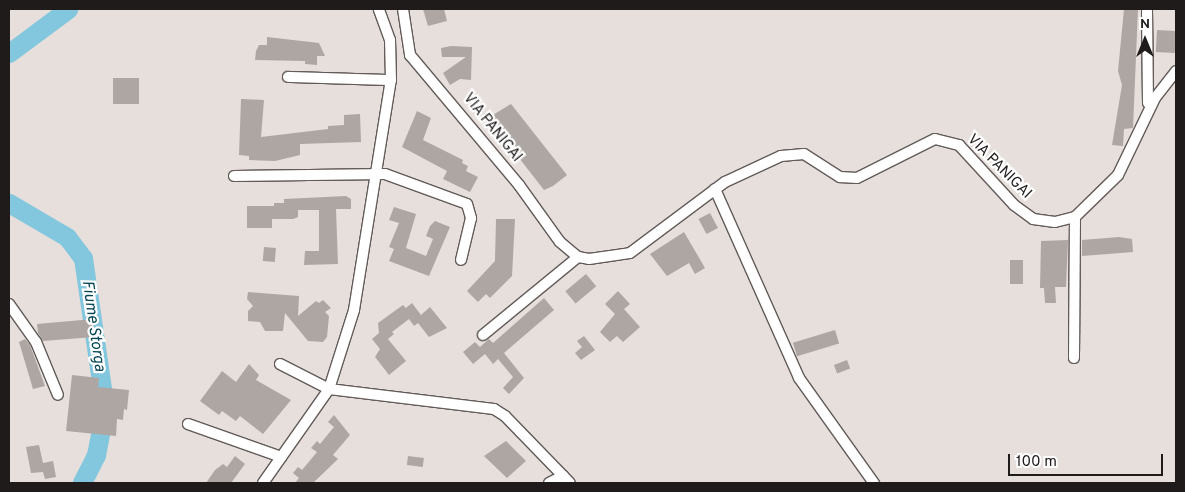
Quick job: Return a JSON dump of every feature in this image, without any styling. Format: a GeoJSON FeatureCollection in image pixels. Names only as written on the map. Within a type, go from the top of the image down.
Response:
{"type":"FeatureCollection","features":[{"type":"Feature","properties":{"kind":"street"},"geometry":{"type":"LineString","coordinates":[[263,483],[329,389],[354,310],[391,80],[392,52],[379,9]]}},
{"type":"Feature","properties":{"kind":"street"},"geometry":{"type":"LineString","coordinates":[[392,52],[410,55],[403,9]]}},
{"type":"Feature","properties":{"kind":"street"},"geometry":{"type":"LineString","coordinates":[[1147,9],[1148,103]]}},
{"type":"Feature","properties":{"kind":"street","name":"VIA PANIGAI"},"geometry":{"type":"LineString","coordinates":[[410,55],[519,185],[560,242],[578,257],[606,258],[630,253],[715,188],[751,168],[793,154],[813,158],[840,177],[858,178],[915,146],[942,139],[959,145],[1014,205],[1043,221],[1074,217]]}},
{"type":"Feature","properties":{"kind":"street"},"geometry":{"type":"LineString","coordinates":[[1074,358],[1074,217],[1118,175],[1155,98],[1176,72]]}},
{"type":"Feature","properties":{"kind":"street"},"geometry":{"type":"LineString","coordinates":[[288,77],[391,80]]}},
{"type":"Feature","properties":{"kind":"street"},"geometry":{"type":"LineString","coordinates":[[234,176],[385,174],[467,204],[471,218],[461,260]]}},
{"type":"Feature","properties":{"kind":"street"},"geometry":{"type":"LineString","coordinates":[[715,188],[799,378],[874,483]]}},
{"type":"Feature","properties":{"kind":"street"},"geometry":{"type":"LineString","coordinates":[[483,335],[578,257]]}},
{"type":"Feature","properties":{"kind":"street"},"geometry":{"type":"LineString","coordinates":[[9,304],[36,342],[58,395]]}},
{"type":"Feature","properties":{"kind":"street"},"geometry":{"type":"LineString","coordinates":[[280,364],[329,389],[494,409],[505,416],[566,480]]}},
{"type":"Feature","properties":{"kind":"street"},"geometry":{"type":"LineString","coordinates":[[188,424],[281,457]]}},
{"type":"Feature","properties":{"kind":"street"},"geometry":{"type":"LineString","coordinates":[[270,473],[275,483]]}},
{"type":"Feature","properties":{"kind":"street"},"geometry":{"type":"LineString","coordinates":[[549,483],[566,480]]}},
{"type":"Feature","properties":{"kind":"building"},"geometry":{"type":"Polygon","coordinates":[[[423,9],[444,9],[447,21],[428,26],[423,9]]]}},
{"type":"Feature","properties":{"kind":"building"},"geometry":{"type":"Polygon","coordinates":[[[1124,9],[1138,9],[1133,128],[1124,129],[1123,146],[1112,145],[1122,85],[1118,71],[1124,9]]]}},
{"type":"Feature","properties":{"kind":"building"},"geometry":{"type":"Polygon","coordinates":[[[1157,30],[1176,31],[1175,53],[1156,52],[1157,30]]]}},
{"type":"Feature","properties":{"kind":"building"},"geometry":{"type":"Polygon","coordinates":[[[267,37],[319,43],[325,56],[317,56],[317,65],[305,64],[305,61],[255,60],[259,45],[267,45],[267,37]]]}},
{"type":"Feature","properties":{"kind":"building"},"geometry":{"type":"Polygon","coordinates":[[[451,46],[472,47],[471,80],[460,79],[450,85],[443,73],[466,57],[442,57],[441,48],[451,46]]]}},
{"type":"Feature","properties":{"kind":"building"},"geometry":{"type":"Polygon","coordinates":[[[113,78],[139,78],[139,104],[113,104],[113,78]]]}},
{"type":"Feature","properties":{"kind":"building"},"geometry":{"type":"Polygon","coordinates":[[[241,99],[264,100],[261,137],[328,129],[328,126],[344,125],[344,115],[360,114],[361,142],[300,144],[300,155],[275,161],[249,160],[249,156],[239,155],[241,99]]]}},
{"type":"Feature","properties":{"kind":"building"},"geometry":{"type":"Polygon","coordinates":[[[511,104],[567,175],[553,186],[544,190],[488,118],[511,104]]]}},
{"type":"Feature","properties":{"kind":"building"},"geometry":{"type":"Polygon","coordinates":[[[417,111],[431,118],[423,140],[463,160],[462,163],[468,166],[466,171],[478,177],[470,192],[443,179],[447,171],[402,147],[417,111]]]}},
{"type":"Feature","properties":{"kind":"building"},"geometry":{"type":"Polygon","coordinates":[[[346,196],[351,199],[351,209],[336,209],[338,264],[304,265],[305,251],[319,251],[319,210],[298,210],[298,217],[293,219],[272,219],[272,228],[247,228],[247,206],[274,206],[274,203],[284,203],[284,199],[346,196]]]}},
{"type":"Feature","properties":{"kind":"building"},"geometry":{"type":"Polygon","coordinates":[[[394,207],[416,214],[406,248],[426,256],[433,239],[426,236],[430,226],[435,221],[450,227],[429,276],[389,261],[394,249],[389,247],[399,223],[389,220],[394,207]]]}},
{"type":"Feature","properties":{"kind":"building"},"geometry":{"type":"Polygon","coordinates":[[[710,213],[718,228],[707,234],[699,219],[710,213]]]}},
{"type":"Feature","properties":{"kind":"building"},"geometry":{"type":"Polygon","coordinates":[[[496,219],[515,219],[512,276],[490,298],[486,294],[478,302],[467,291],[495,261],[496,219]]]}},
{"type":"Feature","properties":{"kind":"building"},"geometry":{"type":"Polygon","coordinates":[[[684,232],[705,268],[695,274],[689,263],[667,276],[650,254],[684,232]]]}},
{"type":"Feature","properties":{"kind":"building"},"geometry":{"type":"Polygon","coordinates":[[[1119,237],[1132,239],[1133,252],[1082,256],[1082,240],[1119,237]]]}},
{"type":"Feature","properties":{"kind":"building"},"geometry":{"type":"Polygon","coordinates":[[[1068,240],[1066,287],[1055,287],[1056,303],[1045,303],[1044,288],[1040,288],[1041,241],[1068,240]]]}},
{"type":"Feature","properties":{"kind":"building"},"geometry":{"type":"Polygon","coordinates":[[[264,247],[276,248],[275,262],[263,261],[264,247]]]}},
{"type":"Feature","properties":{"kind":"building"},"geometry":{"type":"Polygon","coordinates":[[[1010,260],[1023,260],[1023,284],[1010,284],[1010,260]]]}},
{"type":"Feature","properties":{"kind":"building"},"geometry":{"type":"Polygon","coordinates":[[[586,274],[596,286],[576,304],[565,291],[586,274]]]}},
{"type":"Feature","properties":{"kind":"building"},"geometry":{"type":"Polygon","coordinates":[[[618,291],[630,304],[624,309],[640,327],[623,342],[617,336],[610,342],[600,332],[615,314],[605,304],[618,291]]]}},
{"type":"Feature","properties":{"kind":"building"},"geometry":{"type":"Polygon","coordinates":[[[248,292],[299,296],[298,316],[316,301],[319,303],[323,300],[331,308],[325,312],[329,316],[327,337],[323,342],[308,341],[285,313],[283,331],[265,331],[260,322],[248,321],[248,311],[253,306],[247,299],[248,292]]]}},
{"type":"Feature","properties":{"kind":"building"},"geometry":{"type":"Polygon","coordinates":[[[544,298],[554,310],[504,353],[524,378],[509,394],[503,388],[513,377],[498,359],[493,364],[485,354],[473,364],[463,352],[475,342],[480,347],[489,339],[493,343],[544,298]]]}},
{"type":"Feature","properties":{"kind":"building"},"geometry":{"type":"Polygon","coordinates":[[[412,303],[421,315],[430,307],[447,328],[429,337],[418,323],[414,326],[409,319],[392,332],[394,334],[388,339],[406,361],[389,375],[375,357],[380,349],[372,339],[379,333],[378,323],[403,305],[406,308],[412,303]]]}},
{"type":"Feature","properties":{"kind":"building"},"geometry":{"type":"Polygon","coordinates":[[[93,319],[94,337],[43,341],[38,333],[37,324],[93,319]]]}},
{"type":"Feature","properties":{"kind":"building"},"geometry":{"type":"Polygon","coordinates":[[[835,330],[839,343],[797,356],[793,343],[835,330]]]}},
{"type":"Feature","properties":{"kind":"building"},"geometry":{"type":"Polygon","coordinates":[[[584,336],[595,350],[581,360],[575,353],[582,347],[577,341],[584,336]]]}},
{"type":"Feature","properties":{"kind":"building"},"geometry":{"type":"Polygon","coordinates":[[[25,339],[30,345],[45,386],[33,389],[19,342],[25,339]]]}},
{"type":"Feature","properties":{"kind":"building"},"geometry":{"type":"Polygon","coordinates":[[[847,360],[850,368],[837,373],[834,365],[847,360]]]}},
{"type":"Feature","properties":{"kind":"building"},"geometry":{"type":"Polygon","coordinates":[[[249,364],[259,375],[256,380],[291,400],[263,434],[240,416],[236,421],[222,411],[219,415],[200,401],[222,371],[236,382],[249,364]]]}},
{"type":"Feature","properties":{"kind":"building"},"geometry":{"type":"Polygon","coordinates":[[[72,375],[99,378],[98,387],[129,390],[127,410],[124,409],[123,420],[117,419],[116,436],[66,431],[72,375]]]}},
{"type":"Feature","properties":{"kind":"building"},"geometry":{"type":"Polygon","coordinates":[[[334,415],[350,435],[333,455],[338,459],[313,483],[295,483],[299,478],[293,473],[298,467],[302,470],[317,452],[311,448],[317,441],[320,444],[334,427],[328,422],[334,415]]]}},
{"type":"Feature","properties":{"kind":"building"},"geometry":{"type":"Polygon","coordinates":[[[506,441],[526,461],[507,478],[484,456],[506,441]]]}},
{"type":"Feature","properties":{"kind":"building"},"geometry":{"type":"Polygon","coordinates":[[[39,445],[43,463],[53,461],[56,477],[45,479],[43,472],[31,473],[26,447],[39,445]]]}},
{"type":"Feature","properties":{"kind":"building"},"geometry":{"type":"Polygon","coordinates":[[[235,456],[245,464],[231,483],[206,483],[215,470],[223,464],[227,467],[235,456]]]}},
{"type":"Feature","properties":{"kind":"building"},"geometry":{"type":"Polygon","coordinates":[[[408,456],[424,458],[423,467],[407,465],[408,456]]]}},
{"type":"Feature","properties":{"kind":"waterway","name":"Fiume Storga"},"geometry":{"type":"LineString","coordinates":[[9,53],[68,9]]}},
{"type":"Feature","properties":{"kind":"waterway","name":"Fiume Storga"},"geometry":{"type":"LineString","coordinates":[[9,203],[67,237],[83,258],[105,409],[96,455],[82,483]]}}]}
